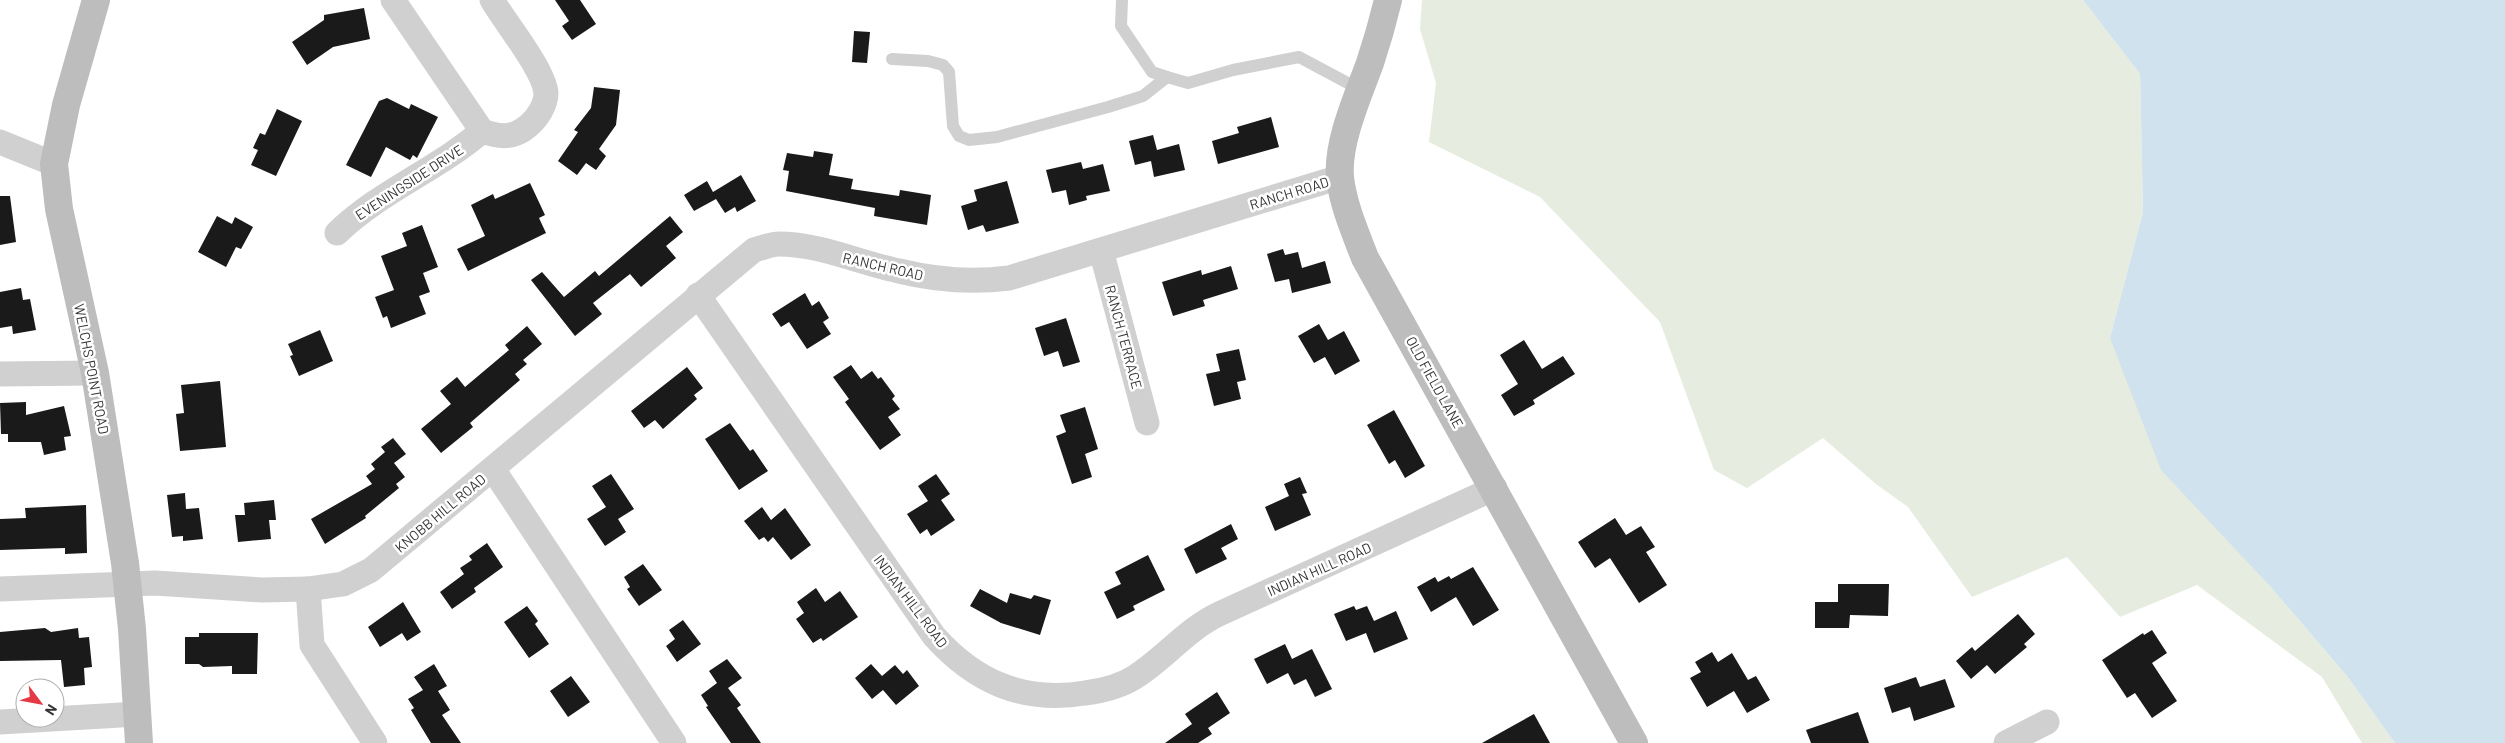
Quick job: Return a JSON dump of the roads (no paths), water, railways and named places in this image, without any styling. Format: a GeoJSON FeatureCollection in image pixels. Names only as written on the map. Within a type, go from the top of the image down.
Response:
{"type":"FeatureCollection","features":[{"type":"Feature","properties":{"kind":"street","name":"WELCHS POINT ROAD"},"geometry":{"type":"LineString","coordinates":[[96,0],[68,96],[54,164],[58,209],[95,373],[128,584],[139,743]]}},
{"type":"Feature","properties":{"kind":"street"},"geometry":{"type":"LineString","coordinates":[[393,0],[482,131],[509,136],[522,131],[534,122],[541,111],[546,94],[542,76],[492,0]]}},
{"type":"Feature","properties":{"kind":"street","name":"OLD FIELD LANE"},"geometry":{"type":"LineString","coordinates":[[1388,0],[1381,30],[1359,89],[1346,134],[1340,177],[1350,218],[1365,258],[1495,488],[1634,743]]}},
{"type":"Feature","properties":{"kind":"street","name":"EVENINGSIDE DRIVE"},"geometry":{"type":"LineString","coordinates":[[337,233],[369,206],[459,151],[482,131]]}},
{"type":"Feature","properties":{"kind":"street"},"geometry":{"type":"LineString","coordinates":[[0,142],[54,164]]}},
{"type":"Feature","properties":{"kind":"street","name":"RANCH ROAD"},"geometry":{"type":"LineString","coordinates":[[493,469],[698,295],[754,250],[778,244],[804,246],[898,271],[959,281],[1009,278],[1340,177]]}},
{"type":"Feature","properties":{"kind":"street","name":"RANCH TERRACE"},"geometry":{"type":"LineString","coordinates":[[1101,250],[1146,424]]}},
{"type":"Feature","properties":{"kind":"street","name":"INDIAN HILL ROAD"},"geometry":{"type":"LineString","coordinates":[[698,295],[934,636],[969,668],[1006,688],[1026,694],[1063,697],[1097,691],[1133,678],[1209,619],[1495,488]]}},
{"type":"Feature","properties":{"kind":"street"},"geometry":{"type":"LineString","coordinates":[[0,374],[95,373]]}},
{"type":"Feature","properties":{"kind":"street","name":"KNOBB HILL ROAD"},"geometry":{"type":"LineString","coordinates":[[0,589],[155,583],[262,590],[308,589],[343,584],[371,570],[493,469],[674,743]]}},
{"type":"Feature","properties":{"kind":"street"},"geometry":{"type":"LineString","coordinates":[[308,589],[312,645],[375,743]]}},
{"type":"Feature","properties":{"kind":"street"},"geometry":{"type":"LineString","coordinates":[[0,722],[138,714]]}},
{"type":"Feature","properties":{"kind":"street"},"geometry":{"type":"LineString","coordinates":[[2006,743],[2047,722]]}},
{"type":"Feature","properties":{"kind":"lane"},"geometry":{"type":"LineString","coordinates":[[1122,0],[1121,26],[1152,72],[1188,83],[1233,70],[1299,57],[1359,89]]}},
{"type":"Feature","properties":{"kind":"lane"},"geometry":{"type":"LineString","coordinates":[[892,59],[928,61],[943,65],[949,72],[953,126],[959,136],[969,140],[997,137],[1108,107],[1142,96],[1167,77]]}},
{"type":"Feature","properties":{"kind":"water"},"geometry":{"type":"Polygon","coordinates":[[[2083,0],[2505,0],[2505,743],[2395,743],[2347,676],[2269,585],[2161,470],[2110,338],[2143,212],[2140,74],[2083,0]]]}}]}
